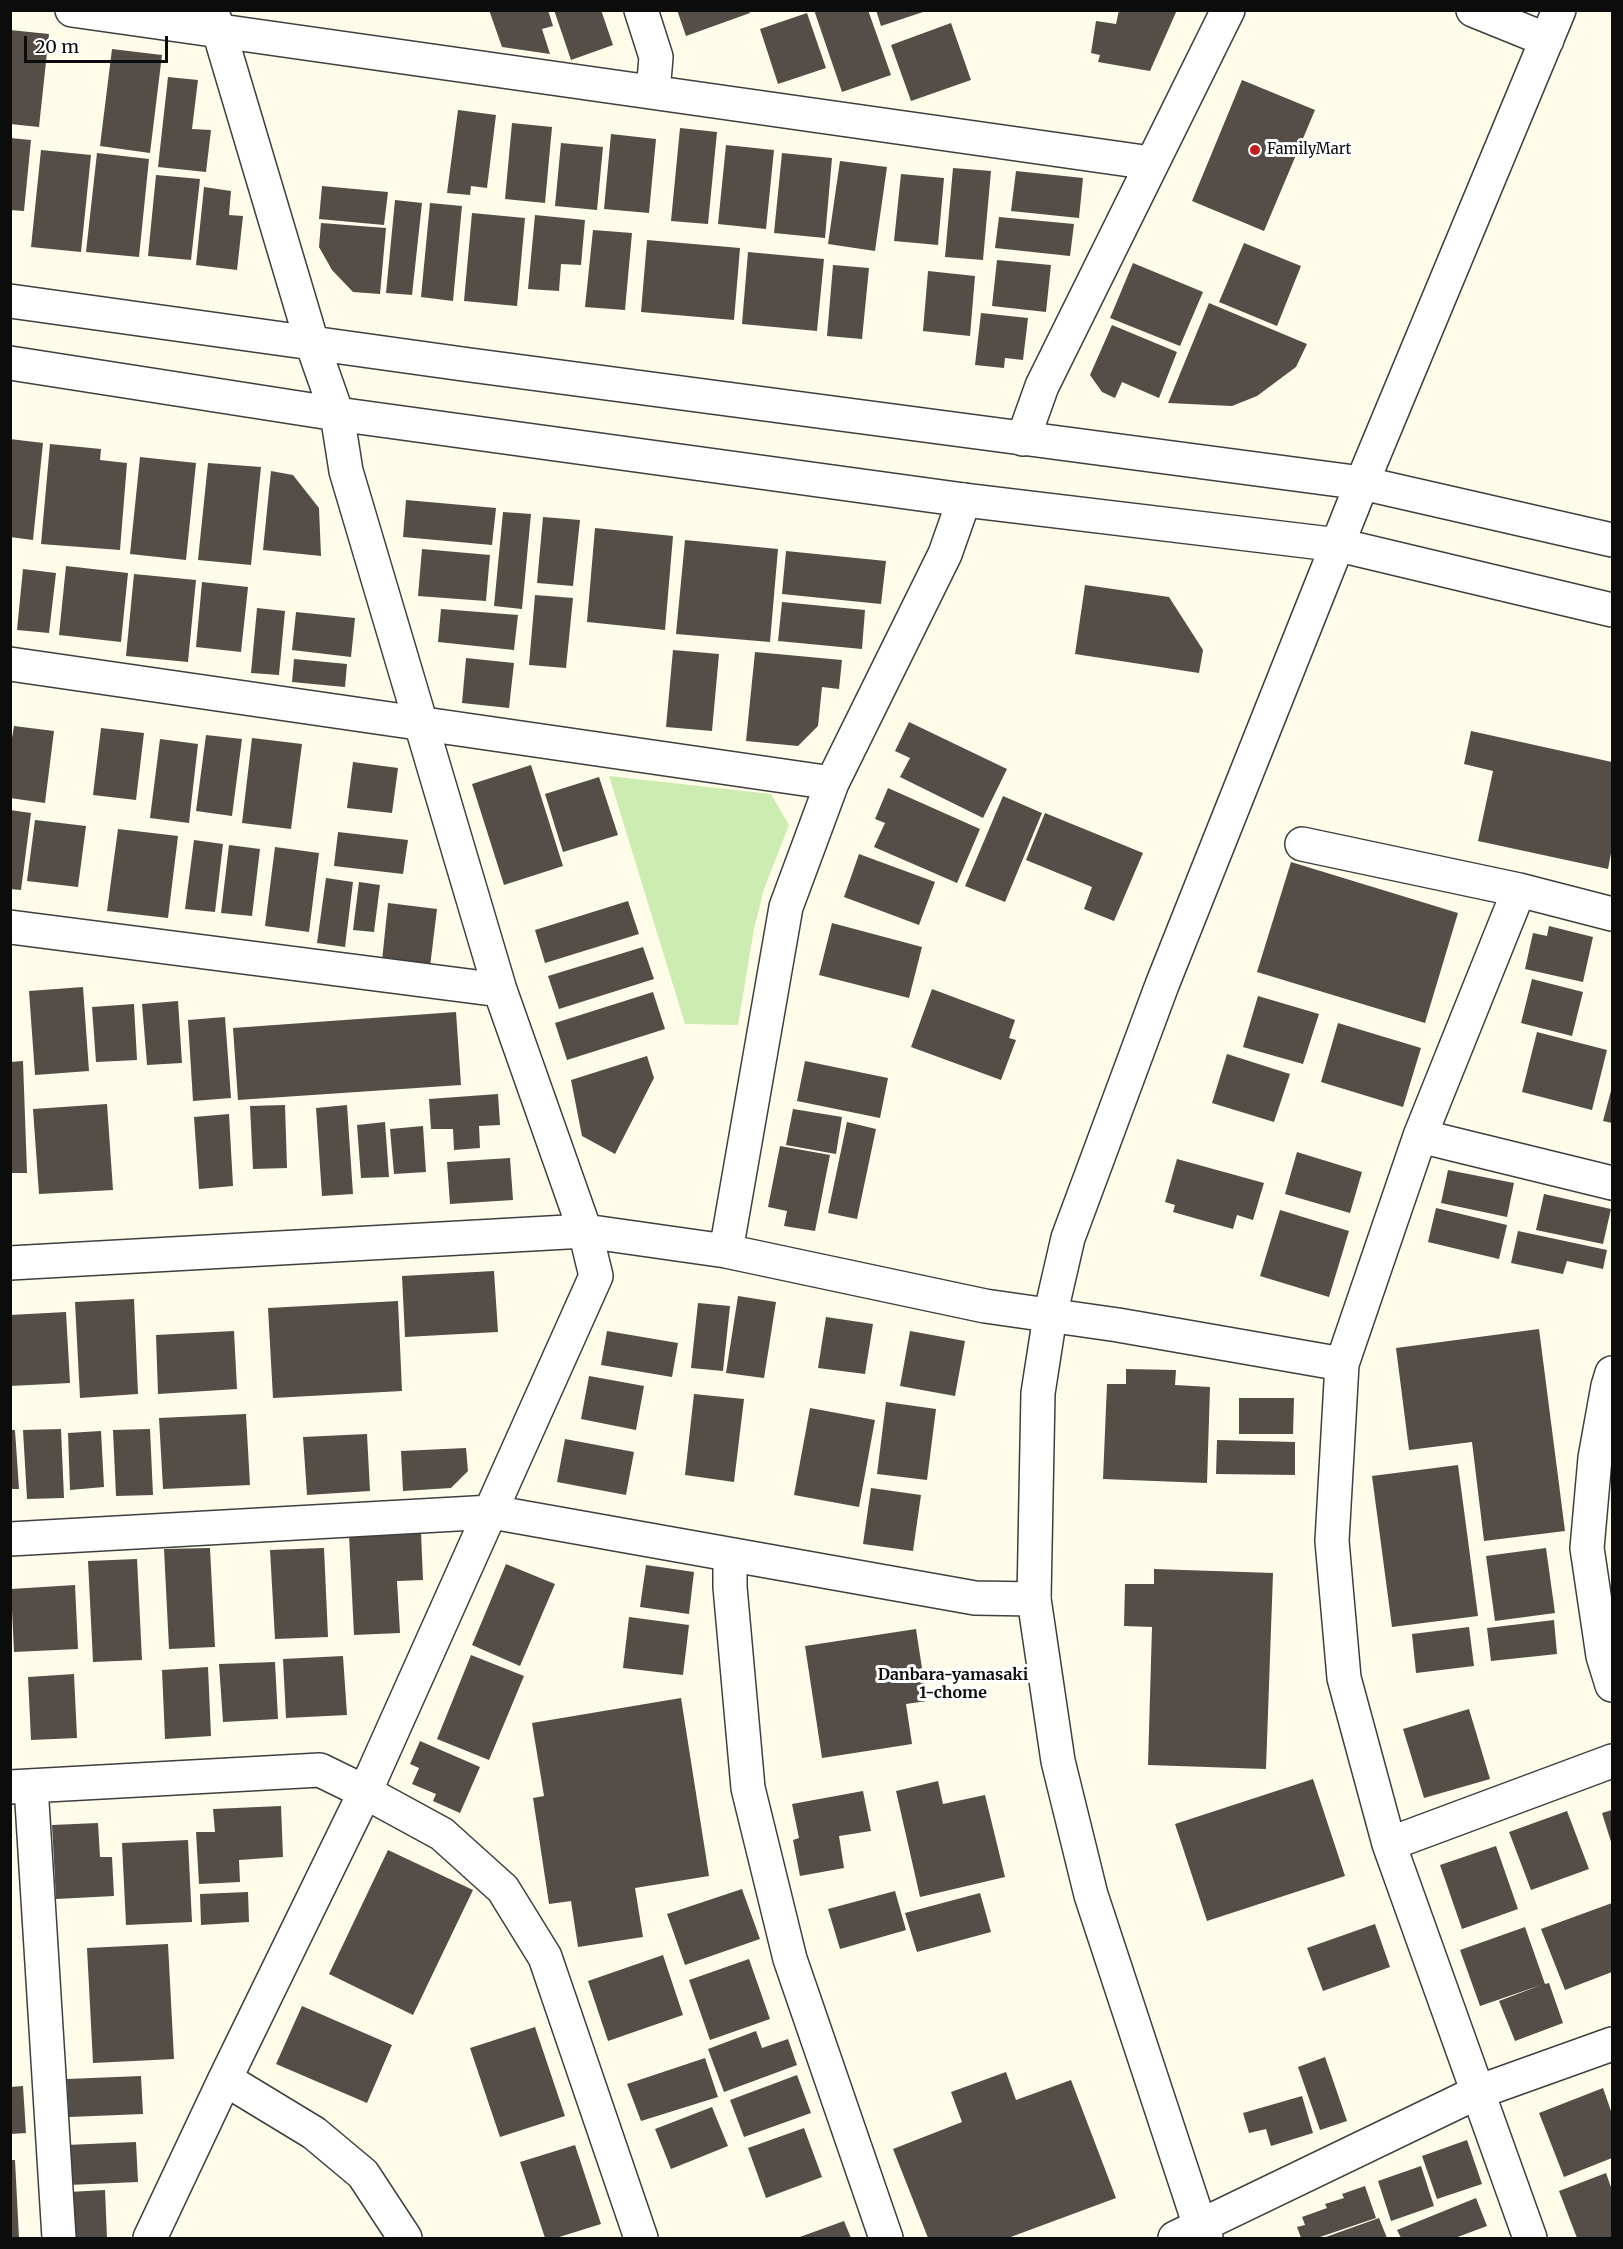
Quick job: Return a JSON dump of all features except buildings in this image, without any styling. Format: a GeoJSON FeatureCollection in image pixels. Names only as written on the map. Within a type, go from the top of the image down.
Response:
{"type":"FeatureCollection","features":[{"type":"Feature","properties":{"kind":"street"},"geometry":{"type":"LineString","coordinates":[[72,10],[215,21],[653,92],[1151,163]]}},
{"type":"Feature","properties":{"kind":"street"},"geometry":{"type":"LineString","coordinates":[[641,10],[656,57],[653,92]]}},
{"type":"Feature","properties":{"kind":"street"},"geometry":{"type":"LineString","coordinates":[[1023,439],[1042,386],[1227,10]]}},
{"type":"Feature","properties":{"kind":"street"},"geometry":{"type":"LineString","coordinates":[[1473,10],[1553,25],[1362,483],[1162,985],[1068,1238],[1050,1316],[1038,1393],[1034,1599],[1058,1761],[1091,1895],[1194,2234],[1478,2092],[1612,2044]]}},
{"type":"Feature","properties":{"kind":"street"},"geometry":{"type":"LineString","coordinates":[[150,2238],[364,1792],[492,1512],[596,1276],[585,1231],[500,990],[346,471],[337,414],[312,343],[215,21]]}},
{"type":"Feature","properties":{"kind":"street"},"geometry":{"type":"LineString","coordinates":[[10,301],[1362,483],[1612,540]]}},
{"type":"Feature","properties":{"kind":"street"},"geometry":{"type":"LineString","coordinates":[[10,363],[337,414],[964,500],[1339,545],[1612,610]]}},
{"type":"Feature","properties":{"kind":"street"},"geometry":{"type":"LineString","coordinates":[[726,1251],[786,907],[832,783],[945,554],[964,500]]}},
{"type":"Feature","properties":{"kind":"street"},"geometry":{"type":"LineString","coordinates":[[10,664],[832,783]]}},
{"type":"Feature","properties":{"kind":"street"},"geometry":{"type":"LineString","coordinates":[[1302,844],[1519,890],[1612,914]]}},
{"type":"Feature","properties":{"kind":"street"},"geometry":{"type":"LineString","coordinates":[[1519,890],[1420,1136],[1342,1364],[1332,1541],[1344,1678],[1389,1845],[1530,2238]]}},
{"type":"Feature","properties":{"kind":"street"},"geometry":{"type":"LineString","coordinates":[[10,927],[500,990]]}},
{"type":"Feature","properties":{"kind":"street"},"geometry":{"type":"LineString","coordinates":[[1420,1136],[1612,1183]]}},
{"type":"Feature","properties":{"kind":"street"},"geometry":{"type":"LineString","coordinates":[[10,1263],[585,1231],[726,1251],[985,1306],[1118,1325],[1342,1364]]}},
{"type":"Feature","properties":{"kind":"street"},"geometry":{"type":"LineString","coordinates":[[1612,1373],[1595,1458],[1587,1548],[1603,1656],[1612,1685]]}},
{"type":"Feature","properties":{"kind":"street"},"geometry":{"type":"LineString","coordinates":[[10,1539],[492,1512],[975,1598],[1034,1599]]}},
{"type":"Feature","properties":{"kind":"street"},"geometry":{"type":"LineString","coordinates":[[730,1556],[730,1587],[748,1788],[790,1959],[886,2238]]}},
{"type":"Feature","properties":{"kind":"street"},"geometry":{"type":"LineString","coordinates":[[1389,1845],[1612,1761]]}},
{"type":"Feature","properties":{"kind":"street"},"geometry":{"type":"LineString","coordinates":[[59,2238],[21,1786],[320,1770],[442,1834],[503,1889],[545,1957],[641,2238]]}},
{"type":"Feature","properties":{"kind":"street"},"geometry":{"type":"LineString","coordinates":[[225,2079],[314,2133],[363,2174],[405,2238]]}},
{"type":"Feature","properties":{"kind":"green space"},"geometry":{"type":"Polygon","coordinates":[[[609,776],[771,794],[789,825],[764,889],[754,929],[738,1025],[685,1024],[609,776]]]}},
{"type":"Feature","properties":{"kind":"place","name":"FamilyMart"},"geometry":{"type":"Point","coordinates":[1255,150]}},
{"type":"Feature","properties":{"kind":"district","name":"Danbara-yamasaki 1-chome"},"geometry":{"type":"Point","coordinates":[953,1684]}}]}
